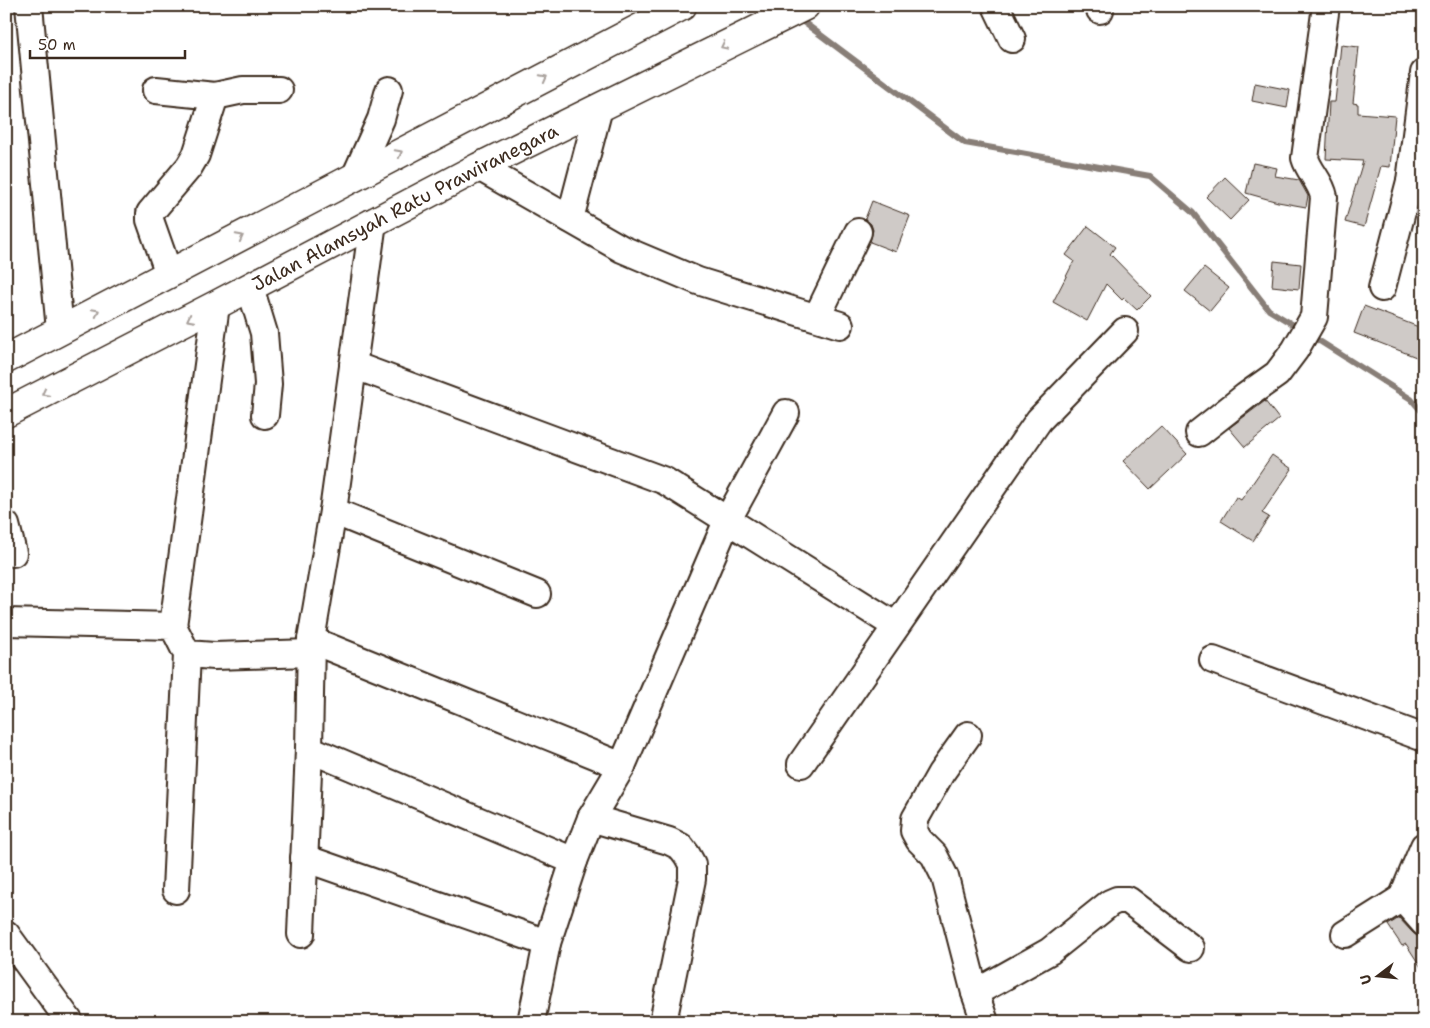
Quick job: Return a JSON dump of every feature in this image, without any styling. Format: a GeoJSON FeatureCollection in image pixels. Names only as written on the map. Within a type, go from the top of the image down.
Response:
{"type":"FeatureCollection","features":[{"type":"Feature","properties":{"kind":"highway"},"geometry":{"type":"LineString","coordinates":[[6,359],[682,6]]}},
{"type":"Feature","properties":{"kind":"highway","name":"Jalan Alamsyah Ratu Prawiranegara"},"geometry":{"type":"LineString","coordinates":[[6,412],[479,168],[805,6]]}},
{"type":"Feature","properties":{"kind":"street"},"geometry":{"type":"LineString","coordinates":[[29,6],[60,330]]}},
{"type":"Feature","properties":{"kind":"street"},"geometry":{"type":"LineString","coordinates":[[996,6],[1012,39]]}},
{"type":"Feature","properties":{"kind":"street"},"geometry":{"type":"LineString","coordinates":[[1199,433],[1277,374],[1295,350],[1314,317],[1324,197],[1322,187],[1307,166],[1305,158],[1326,6]]}},
{"type":"Feature","properties":{"kind":"street"},"geometry":{"type":"LineString","coordinates":[[1382,288],[1417,183],[1424,73]]}},
{"type":"Feature","properties":{"kind":"street"},"geometry":{"type":"LineString","coordinates":[[156,90],[215,96],[243,90],[279,90]]}},
{"type":"Feature","properties":{"kind":"street"},"geometry":{"type":"LineString","coordinates":[[355,177],[381,119],[389,90]]}},
{"type":"Feature","properties":{"kind":"street"},"geometry":{"type":"LineString","coordinates":[[169,274],[150,220],[150,213],[189,167],[196,155],[215,96]]}},
{"type":"Feature","properties":{"kind":"street"},"geometry":{"type":"LineString","coordinates":[[570,219],[598,108]]}},
{"type":"Feature","properties":{"kind":"street"},"geometry":{"type":"LineString","coordinates":[[479,168],[622,248],[698,281],[828,321],[858,232]]}},
{"type":"Feature","properties":{"kind":"street"},"geometry":{"type":"LineString","coordinates":[[301,934],[309,750],[311,646],[333,511],[373,222]]}},
{"type":"Feature","properties":{"kind":"street"},"geometry":{"type":"LineString","coordinates":[[250,287],[264,333],[268,384],[265,415]]}},
{"type":"Feature","properties":{"kind":"street"},"geometry":{"type":"LineString","coordinates":[[176,890],[187,654],[173,626],[216,305]]}},
{"type":"Feature","properties":{"kind":"street"},"geometry":{"type":"LineString","coordinates":[[801,764],[1039,420],[1125,331]]}},
{"type":"Feature","properties":{"kind":"street"},"geometry":{"type":"LineString","coordinates":[[353,365],[665,481],[896,626]]}},
{"type":"Feature","properties":{"kind":"street"},"geometry":{"type":"LineString","coordinates":[[531,1022],[547,944],[574,861],[591,818],[622,766],[727,521],[786,413]]}},
{"type":"Feature","properties":{"kind":"street"},"geometry":{"type":"LineString","coordinates":[[333,511],[537,594]]}},
{"type":"Feature","properties":{"kind":"street"},"geometry":{"type":"LineString","coordinates":[[6,524],[13,553]]}},
{"type":"Feature","properties":{"kind":"street"},"geometry":{"type":"LineString","coordinates":[[6,622],[173,626]]}},
{"type":"Feature","properties":{"kind":"street"},"geometry":{"type":"LineString","coordinates":[[187,654],[214,656],[311,646],[622,766]]}},
{"type":"Feature","properties":{"kind":"street"},"geometry":{"type":"LineString","coordinates":[[1213,660],[1424,738]]}},
{"type":"Feature","properties":{"kind":"street"},"geometry":{"type":"LineString","coordinates":[[968,735],[941,773],[915,819],[914,831],[919,840],[934,855],[945,877],[984,1022]]}},
{"type":"Feature","properties":{"kind":"street"},"geometry":{"type":"LineString","coordinates":[[309,750],[574,861]]}},
{"type":"Feature","properties":{"kind":"street"},"geometry":{"type":"LineString","coordinates":[[591,818],[669,841],[681,847],[688,855],[692,864],[692,879],[663,1022]]}},
{"type":"Feature","properties":{"kind":"street"},"geometry":{"type":"LineString","coordinates":[[1345,934],[1402,898],[1424,846]]}},
{"type":"Feature","properties":{"kind":"street"},"geometry":{"type":"LineString","coordinates":[[304,858],[547,944]]}},
{"type":"Feature","properties":{"kind":"street"},"geometry":{"type":"LineString","coordinates":[[1402,898],[1424,924]]}},
{"type":"Feature","properties":{"kind":"street"},"geometry":{"type":"LineString","coordinates":[[975,993],[1050,951],[1110,903],[1117,900],[1128,900],[1191,948]]}},
{"type":"Feature","properties":{"kind":"street"},"geometry":{"type":"LineString","coordinates":[[6,934],[70,1022]]}},
{"type":"Feature","properties":{"kind":"building"},"geometry":{"type":"Polygon","coordinates":[[[1341,45],[1359,47],[1353,103],[1358,104],[1358,113],[1395,116],[1390,167],[1381,166],[1364,227],[1345,222],[1363,161],[1326,159],[1329,102],[1335,102],[1341,45]]]}},
{"type":"Feature","properties":{"kind":"building"},"geometry":{"type":"Polygon","coordinates":[[[1255,83],[1290,90],[1287,108],[1252,101],[1255,83]]]}},
{"type":"Feature","properties":{"kind":"building"},"geometry":{"type":"Polygon","coordinates":[[[1253,163],[1277,168],[1275,176],[1299,180],[1308,196],[1306,207],[1246,193],[1253,163]]]}},
{"type":"Feature","properties":{"kind":"building"},"geometry":{"type":"Polygon","coordinates":[[[1225,177],[1249,200],[1230,220],[1206,197],[1225,177]]]}},
{"type":"Feature","properties":{"kind":"building"},"geometry":{"type":"Polygon","coordinates":[[[872,201],[910,216],[896,252],[870,242],[873,230],[871,224],[865,219],[872,201]]]}},
{"type":"Feature","properties":{"kind":"building"},"geometry":{"type":"Polygon","coordinates":[[[1088,226],[1115,247],[1110,254],[1151,296],[1137,310],[1124,298],[1122,300],[1106,284],[1087,321],[1053,302],[1074,261],[1066,255],[1088,226]]]}},
{"type":"Feature","properties":{"kind":"building"},"geometry":{"type":"Polygon","coordinates":[[[1274,261],[1301,264],[1299,289],[1272,286],[1274,261]]]}},
{"type":"Feature","properties":{"kind":"building"},"geometry":{"type":"Polygon","coordinates":[[[1204,268],[1229,288],[1210,311],[1185,291],[1204,268]]]}},
{"type":"Feature","properties":{"kind":"building"},"geometry":{"type":"Polygon","coordinates":[[[1364,306],[1424,329],[1424,360],[1354,333],[1364,306]]]}},
{"type":"Feature","properties":{"kind":"building"},"geometry":{"type":"Polygon","coordinates":[[[1265,401],[1279,419],[1245,447],[1229,428],[1265,401]]]}},
{"type":"Feature","properties":{"kind":"building"},"geometry":{"type":"Polygon","coordinates":[[[1161,426],[1187,454],[1150,489],[1123,461],[1161,426]]]}},
{"type":"Feature","properties":{"kind":"building"},"geometry":{"type":"Polygon","coordinates":[[[1272,455],[1292,469],[1262,513],[1269,517],[1253,541],[1221,521],[1236,497],[1241,500],[1272,455]]]}},
{"type":"Feature","properties":{"kind":"building"},"geometry":{"type":"Polygon","coordinates":[[[1399,918],[1413,933],[1424,938],[1424,972],[1406,944],[1402,946],[1388,925],[1399,918]]]}},
{"type":"Feature","properties":{"kind":"waterway"},"geometry":{"type":"LineString","coordinates":[[798,18],[965,143],[1150,176],[1193,213],[1269,310],[1300,329]]}},
{"type":"Feature","properties":{"kind":"waterway"},"geometry":{"type":"LineString","coordinates":[[1310,335],[1411,399],[1424,414]]}}]}
